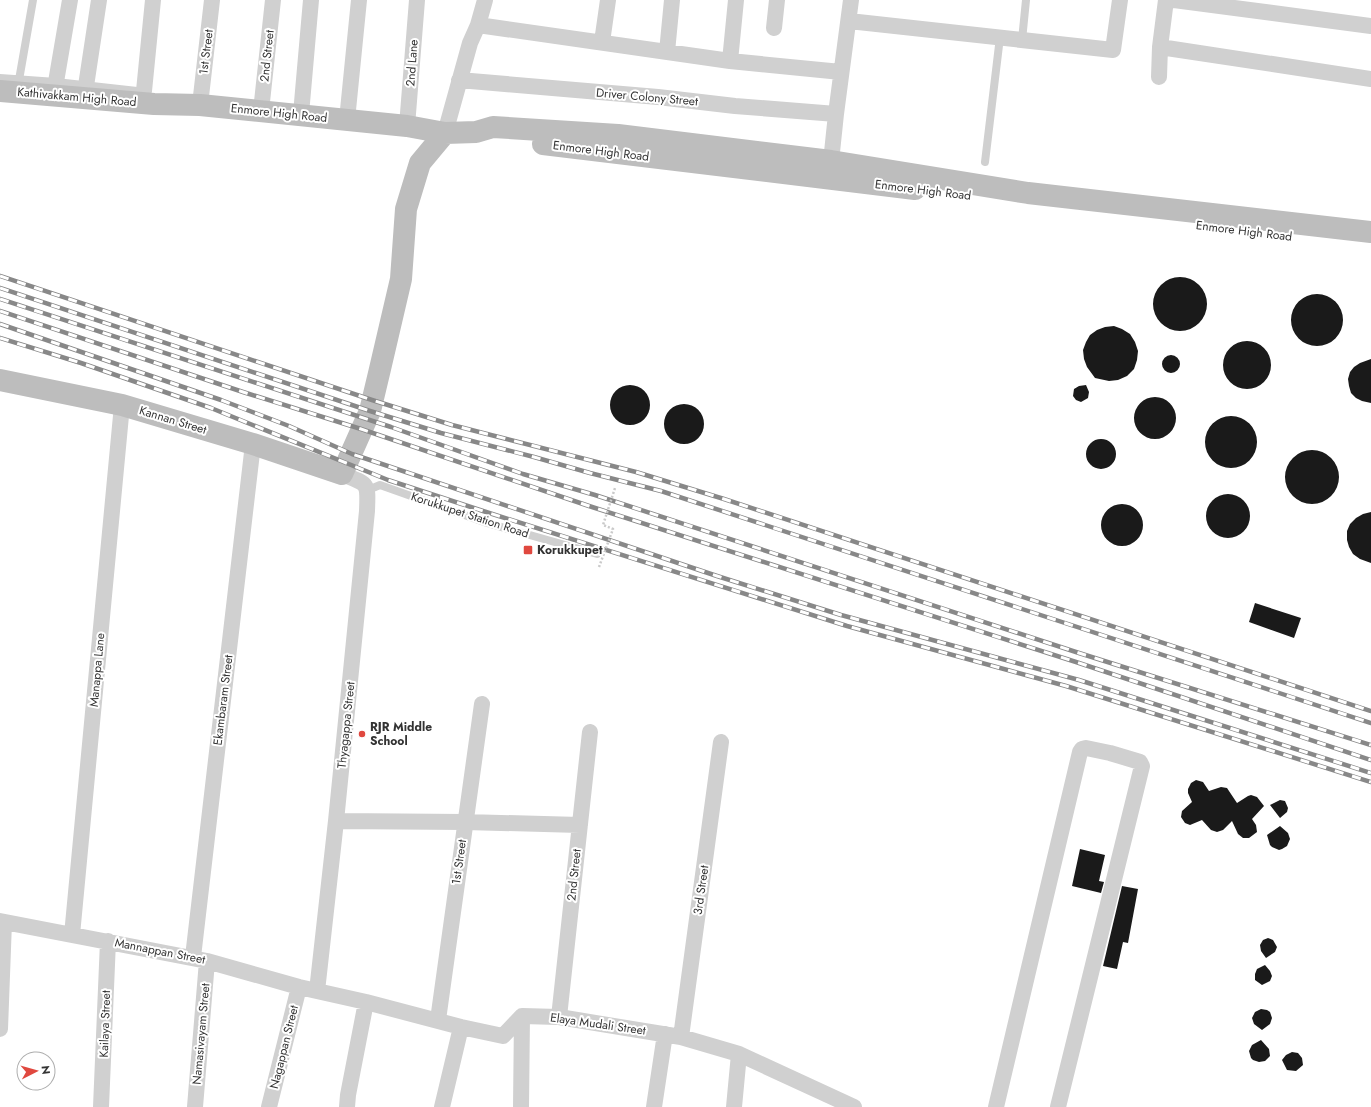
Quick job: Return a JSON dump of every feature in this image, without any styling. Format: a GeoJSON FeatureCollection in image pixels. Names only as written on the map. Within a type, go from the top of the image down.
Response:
{"type":"FeatureCollection","features":[{"type":"Feature","properties":{"kind":"main road","name":"Kathivakkam High Road"},"geometry":{"type":"LineString","coordinates":[[0,91],[156,100]]}},
{"type":"Feature","properties":{"kind":"main road","name":"Enmore High Road"},"geometry":{"type":"LineString","coordinates":[[156,100],[407,126],[445,133],[476,132],[488,138],[830,170],[1371,232]]}},
{"type":"Feature","properties":{"kind":"main road"},"geometry":{"type":"LineString","coordinates":[[342,474],[370,411],[401,279],[406,209],[420,163],[445,133]]}},
{"type":"Feature","properties":{"kind":"main road","name":"Enmore High Road"},"geometry":{"type":"LineString","coordinates":[[830,170],[1371,247]]}},
{"type":"Feature","properties":{"kind":"main road","name":"Kannan Street"},"geometry":{"type":"LineString","coordinates":[[0,380],[122,405],[254,444],[342,474]]}},
{"type":"Feature","properties":{"kind":"street"},"geometry":{"type":"LineString","coordinates":[[56,82],[70,0]]}},
{"type":"Feature","properties":{"kind":"street"},"geometry":{"type":"LineString","coordinates":[[86,86],[99,0]]}},
{"type":"Feature","properties":{"kind":"street"},"geometry":{"type":"LineString","coordinates":[[154,0],[156,100]]}},
{"type":"Feature","properties":{"kind":"street","name":"1st Street"},"geometry":{"type":"LineString","coordinates":[[200,105],[212,0]]}},
{"type":"Feature","properties":{"kind":"street","name":"2nd Street"},"geometry":{"type":"LineString","coordinates":[[261,111],[273,0]]}},
{"type":"Feature","properties":{"kind":"street"},"geometry":{"type":"LineString","coordinates":[[301,114],[311,0]]}},
{"type":"Feature","properties":{"kind":"street"},"geometry":{"type":"LineString","coordinates":[[347,120],[359,0]]}},
{"type":"Feature","properties":{"kind":"street","name":"2nd Lane"},"geometry":{"type":"LineString","coordinates":[[407,126],[417,0]]}},
{"type":"Feature","properties":{"kind":"street"},"geometry":{"type":"LineString","coordinates":[[445,133],[470,43],[478,26],[485,0]]}},
{"type":"Feature","properties":{"kind":"street"},"geometry":{"type":"LineString","coordinates":[[602,42],[608,0]]}},
{"type":"Feature","properties":{"kind":"street"},"geometry":{"type":"LineString","coordinates":[[667,52],[672,0]]}},
{"type":"Feature","properties":{"kind":"street"},"geometry":{"type":"LineString","coordinates":[[730,62],[736,0]]}},
{"type":"Feature","properties":{"kind":"street"},"geometry":{"type":"LineString","coordinates":[[774,28],[777,0]]}},
{"type":"Feature","properties":{"kind":"street"},"geometry":{"type":"LineString","coordinates":[[830,170],[841,72],[852,0]]}},
{"type":"Feature","properties":{"kind":"street"},"geometry":{"type":"LineString","coordinates":[[849,21],[1113,50],[1120,0]]}},
{"type":"Feature","properties":{"kind":"street"},"geometry":{"type":"LineString","coordinates":[[1159,77],[1160,47],[1166,0]]}},
{"type":"Feature","properties":{"kind":"street"},"geometry":{"type":"LineString","coordinates":[[1174,0],[1371,26]]}},
{"type":"Feature","properties":{"kind":"street"},"geometry":{"type":"LineString","coordinates":[[478,26],[602,42],[636,49],[667,52],[730,62],[841,72]]}},
{"type":"Feature","properties":{"kind":"street"},"geometry":{"type":"LineString","coordinates":[[1160,47],[1371,79]]}},
{"type":"Feature","properties":{"kind":"street","name":"Driver Colony Street"},"geometry":{"type":"LineString","coordinates":[[459,80],[836,114]]}},
{"type":"Feature","properties":{"kind":"street","name":"Manappa Lane"},"geometry":{"type":"LineString","coordinates":[[72,935],[122,405]]}},
{"type":"Feature","properties":{"kind":"street","name":"Ekambaram Street"},"geometry":{"type":"LineString","coordinates":[[200,959],[254,444]]}},
{"type":"Feature","properties":{"kind":"street"},"geometry":{"type":"LineString","coordinates":[[342,474],[364,483],[368,490]]}},
{"type":"Feature","properties":{"kind":"street","name":"Thyagappa Street"},"geometry":{"type":"LineString","coordinates":[[318,991],[368,511],[368,490]]}},
{"type":"Feature","properties":{"kind":"street","name":"1st Street"},"geometry":{"type":"LineString","coordinates":[[438,1020],[482,704]]}},
{"type":"Feature","properties":{"kind":"street","name":"2nd Street"},"geometry":{"type":"LineString","coordinates":[[558,1017],[590,732]]}},
{"type":"Feature","properties":{"kind":"street","name":"3rd Street"},"geometry":{"type":"LineString","coordinates":[[681,1037],[721,742]]}},
{"type":"Feature","properties":{"kind":"street"},"geometry":{"type":"LineString","coordinates":[[996,1107],[1080,752],[1086,748],[1140,762],[1142,766],[1058,1107]]}},
{"type":"Feature","properties":{"kind":"street"},"geometry":{"type":"LineString","coordinates":[[336,821],[580,825]]}},
{"type":"Feature","properties":{"kind":"street"},"geometry":{"type":"LineString","coordinates":[[0,1029],[2,922]]}},
{"type":"Feature","properties":{"kind":"street","name":"Mannappan Street"},"geometry":{"type":"LineString","coordinates":[[2,922],[200,959],[318,991]]}},
{"type":"Feature","properties":{"kind":"street","name":"Kailaya Street"},"geometry":{"type":"LineString","coordinates":[[101,1107],[108,941]]}},
{"type":"Feature","properties":{"kind":"street","name":"Namasivayam Street"},"geometry":{"type":"LineString","coordinates":[[195,1107],[200,959]]}},
{"type":"Feature","properties":{"kind":"street","name":"Nagappan Street"},"geometry":{"type":"LineString","coordinates":[[269,1107],[299,987]]}},
{"type":"Feature","properties":{"kind":"street"},"geometry":{"type":"LineString","coordinates":[[318,991],[503,1036],[522,1016]]}},
{"type":"Feature","properties":{"kind":"street"},"geometry":{"type":"LineString","coordinates":[[347,1107],[366,1002]]}},
{"type":"Feature","properties":{"kind":"street"},"geometry":{"type":"LineString","coordinates":[[522,1016],[522,1107]]}},
{"type":"Feature","properties":{"kind":"street","name":"Elaya Mudali Street"},"geometry":{"type":"LineString","coordinates":[[522,1016],[558,1017],[681,1037],[739,1054],[854,1107]]}},
{"type":"Feature","properties":{"kind":"street"},"geometry":{"type":"LineString","coordinates":[[442,1107],[461,1027]]}},
{"type":"Feature","properties":{"kind":"street"},"geometry":{"type":"LineString","coordinates":[[654,1107],[665,1034]]}},
{"type":"Feature","properties":{"kind":"street"},"geometry":{"type":"LineString","coordinates":[[734,1107],[739,1054]]}},
{"type":"Feature","properties":{"kind":"lane"},"geometry":{"type":"LineString","coordinates":[[20,80],[33,0]]}},
{"type":"Feature","properties":{"kind":"lane"},"geometry":{"type":"LineString","coordinates":[[1022,40],[1026,0]]}},
{"type":"Feature","properties":{"kind":"lane"},"geometry":{"type":"LineString","coordinates":[[985,162],[1000,37]]}},
{"type":"Feature","properties":{"kind":"lane"},"geometry":{"type":"LineString","coordinates":[[0,78],[56,82],[86,86],[156,100]]}},
{"type":"Feature","properties":{"kind":"lane","name":"Korukkupet Station Road"},"geometry":{"type":"LineString","coordinates":[[368,490],[380,485],[487,523],[597,554]]}},
{"type":"Feature","properties":{"kind":"path"},"geometry":{"type":"LineString","coordinates":[[599,567],[613,529],[603,525],[615,488]]}},
{"type":"Feature","properties":{"kind":"building"},"geometry":{"type":"Polygon","coordinates":[[[1180,277],[1190,279],[1199,285],[1205,294],[1207,304],[1205,314],[1199,323],[1190,329],[1180,331],[1170,329],[1161,323],[1155,314],[1153,304],[1155,294],[1161,285],[1170,279],[1180,277]]]}},
{"type":"Feature","properties":{"kind":"building"},"geometry":{"type":"Polygon","coordinates":[[[1312,294],[1322,294],[1336,301],[1343,315],[1343,325],[1336,339],[1322,346],[1312,346],[1302,342],[1295,335],[1291,325],[1291,315],[1295,305],[1302,298],[1312,294]]]}},
{"type":"Feature","properties":{"kind":"building"},"geometry":{"type":"Polygon","coordinates":[[[1114,326],[1130,334],[1135,342],[1138,351],[1134,369],[1127,376],[1118,380],[1109,381],[1095,378],[1087,367],[1083,350],[1090,335],[1105,327],[1114,326]]]}},
{"type":"Feature","properties":{"kind":"building"},"geometry":{"type":"Polygon","coordinates":[[[1242,341],[1252,341],[1264,348],[1271,360],[1271,370],[1264,382],[1252,389],[1242,389],[1234,385],[1227,378],[1223,370],[1223,360],[1227,352],[1234,345],[1242,341]]]}},
{"type":"Feature","properties":{"kind":"building"},"geometry":{"type":"Polygon","coordinates":[[[1171,355],[1177,358],[1180,364],[1177,370],[1171,373],[1165,370],[1162,364],[1165,358],[1171,355]]]}},
{"type":"Feature","properties":{"kind":"building"},"geometry":{"type":"Polygon","coordinates":[[[1371,359],[1371,403],[1356,398],[1351,393],[1348,379],[1350,372],[1354,367],[1371,359]]]}},
{"type":"Feature","properties":{"kind":"building"},"geometry":{"type":"Polygon","coordinates":[[[630,385],[638,387],[644,391],[648,397],[650,405],[648,413],[644,419],[638,423],[630,425],[622,423],[616,419],[612,413],[610,405],[612,397],[616,391],[622,387],[630,385]]]}},
{"type":"Feature","properties":{"kind":"building"},"geometry":{"type":"Polygon","coordinates":[[[1086,385],[1089,392],[1088,398],[1081,402],[1076,400],[1073,396],[1074,389],[1079,386],[1086,385]]]}},
{"type":"Feature","properties":{"kind":"building"},"geometry":{"type":"Polygon","coordinates":[[[1151,397],[1159,397],[1167,400],[1173,406],[1176,418],[1173,430],[1167,436],[1159,439],[1151,439],[1143,436],[1137,430],[1134,422],[1134,414],[1137,406],[1143,400],[1151,397]]]}},
{"type":"Feature","properties":{"kind":"building"},"geometry":{"type":"Polygon","coordinates":[[[684,404],[692,406],[698,410],[702,416],[704,424],[702,432],[698,438],[692,442],[684,444],[676,442],[670,438],[666,432],[664,424],[666,416],[670,410],[676,406],[684,404]]]}},
{"type":"Feature","properties":{"kind":"building"},"geometry":{"type":"Polygon","coordinates":[[[1226,416],[1236,416],[1250,423],[1257,437],[1257,447],[1250,461],[1236,468],[1226,468],[1216,464],[1209,457],[1205,447],[1205,437],[1209,427],[1216,420],[1226,416]]]}},
{"type":"Feature","properties":{"kind":"building"},"geometry":{"type":"Polygon","coordinates":[[[1101,439],[1107,440],[1115,448],[1115,460],[1107,468],[1101,469],[1095,468],[1087,460],[1086,454],[1087,448],[1095,440],[1101,439]]]}},
{"type":"Feature","properties":{"kind":"building"},"geometry":{"type":"Polygon","coordinates":[[[1307,450],[1317,450],[1327,454],[1335,462],[1339,472],[1339,482],[1335,492],[1327,500],[1317,504],[1307,504],[1297,500],[1289,492],[1285,482],[1285,472],[1289,462],[1297,454],[1307,450]]]}},
{"type":"Feature","properties":{"kind":"building"},"geometry":{"type":"Polygon","coordinates":[[[1232,494],[1237,495],[1244,500],[1249,507],[1249,525],[1244,532],[1237,537],[1224,538],[1219,537],[1212,532],[1207,525],[1206,512],[1207,507],[1212,500],[1219,495],[1232,494]]]}},
{"type":"Feature","properties":{"kind":"building"},"geometry":{"type":"Polygon","coordinates":[[[1118,504],[1126,504],[1134,507],[1140,513],[1143,525],[1140,537],[1134,543],[1126,546],[1118,546],[1110,543],[1104,537],[1101,529],[1101,521],[1104,513],[1110,507],[1118,504]]]}},
{"type":"Feature","properties":{"kind":"building"},"geometry":{"type":"Polygon","coordinates":[[[1371,512],[1371,563],[1360,559],[1353,554],[1347,540],[1347,531],[1350,524],[1356,518],[1371,512]]]}},
{"type":"Feature","properties":{"kind":"building"},"geometry":{"type":"Polygon","coordinates":[[[1255,603],[1301,618],[1294,638],[1249,622],[1255,603]]]}},
{"type":"Feature","properties":{"kind":"building"},"geometry":{"type":"Polygon","coordinates":[[[1196,780],[1203,782],[1209,791],[1221,787],[1227,788],[1237,803],[1251,795],[1257,797],[1264,806],[1252,819],[1256,825],[1257,832],[1249,838],[1243,838],[1238,834],[1232,821],[1223,830],[1217,832],[1211,830],[1202,820],[1190,825],[1185,823],[1181,817],[1182,811],[1192,802],[1188,789],[1191,783],[1196,780]]]}},
{"type":"Feature","properties":{"kind":"building"},"geometry":{"type":"Polygon","coordinates":[[[1280,800],[1285,801],[1288,808],[1287,812],[1280,818],[1270,805],[1280,800]]]}},
{"type":"Feature","properties":{"kind":"building"},"geometry":{"type":"Polygon","coordinates":[[[1280,826],[1288,833],[1290,839],[1287,846],[1279,850],[1270,845],[1267,835],[1280,826]]]}},
{"type":"Feature","properties":{"kind":"building"},"geometry":{"type":"Polygon","coordinates":[[[1080,849],[1105,855],[1099,881],[1104,882],[1101,893],[1072,886],[1080,849]]]}},
{"type":"Feature","properties":{"kind":"building"},"geometry":{"type":"Polygon","coordinates":[[[1122,886],[1138,889],[1128,943],[1123,942],[1117,969],[1103,966],[1122,886]]]}},
{"type":"Feature","properties":{"kind":"building"},"geometry":{"type":"Polygon","coordinates":[[[1268,938],[1273,940],[1277,947],[1275,952],[1266,958],[1261,951],[1260,945],[1263,940],[1268,938]]]}},
{"type":"Feature","properties":{"kind":"building"},"geometry":{"type":"Polygon","coordinates":[[[1265,965],[1272,976],[1270,981],[1262,985],[1255,980],[1255,974],[1257,969],[1265,965]]]}},
{"type":"Feature","properties":{"kind":"building"},"geometry":{"type":"Polygon","coordinates":[[[1261,1009],[1270,1012],[1272,1018],[1270,1024],[1262,1030],[1254,1024],[1252,1018],[1255,1012],[1261,1009]]]}},
{"type":"Feature","properties":{"kind":"building"},"geometry":{"type":"Polygon","coordinates":[[[1261,1040],[1269,1049],[1270,1056],[1265,1061],[1259,1062],[1251,1058],[1249,1051],[1252,1045],[1261,1040]]]}},
{"type":"Feature","properties":{"kind":"building"},"geometry":{"type":"Polygon","coordinates":[[[1292,1052],[1298,1053],[1302,1058],[1303,1065],[1296,1071],[1287,1070],[1282,1060],[1286,1055],[1292,1052]]]}},
{"type":"Feature","properties":{"kind":"railway"},"geometry":{"type":"LineString","coordinates":[[0,276],[372,400],[452,425],[636,472],[724,499],[1371,711]]}},
{"type":"Feature","properties":{"kind":"railway"},"geometry":{"type":"LineString","coordinates":[[0,288],[370,411],[441,433],[661,491],[1371,723]]}},
{"type":"Feature","properties":{"kind":"railway"},"geometry":{"type":"LineString","coordinates":[[0,299],[391,427],[523,474],[595,495],[1079,653],[1371,745]]}},
{"type":"Feature","properties":{"kind":"railway"},"geometry":{"type":"LineString","coordinates":[[0,311],[243,392],[361,429],[589,506],[1076,662],[1371,760]]}},
{"type":"Feature","properties":{"kind":"railway"},"geometry":{"type":"LineString","coordinates":[[0,324],[221,400],[289,426],[352,454],[717,576],[841,615],[1079,680],[1371,773]]}},
{"type":"Feature","properties":{"kind":"railway"},"geometry":{"type":"LineString","coordinates":[[0,338],[81,363],[211,408],[388,480],[483,511],[847,626],[1066,686],[1371,782]]}},
{"type":"Feature","properties":{"kind":"place","name":"Korukkupet"},"geometry":{"type":"Point","coordinates":[528,550]}},
{"type":"Feature","properties":{"kind":"place","name":"RJR Middle School"},"geometry":{"type":"Point","coordinates":[362,734]}}]}
